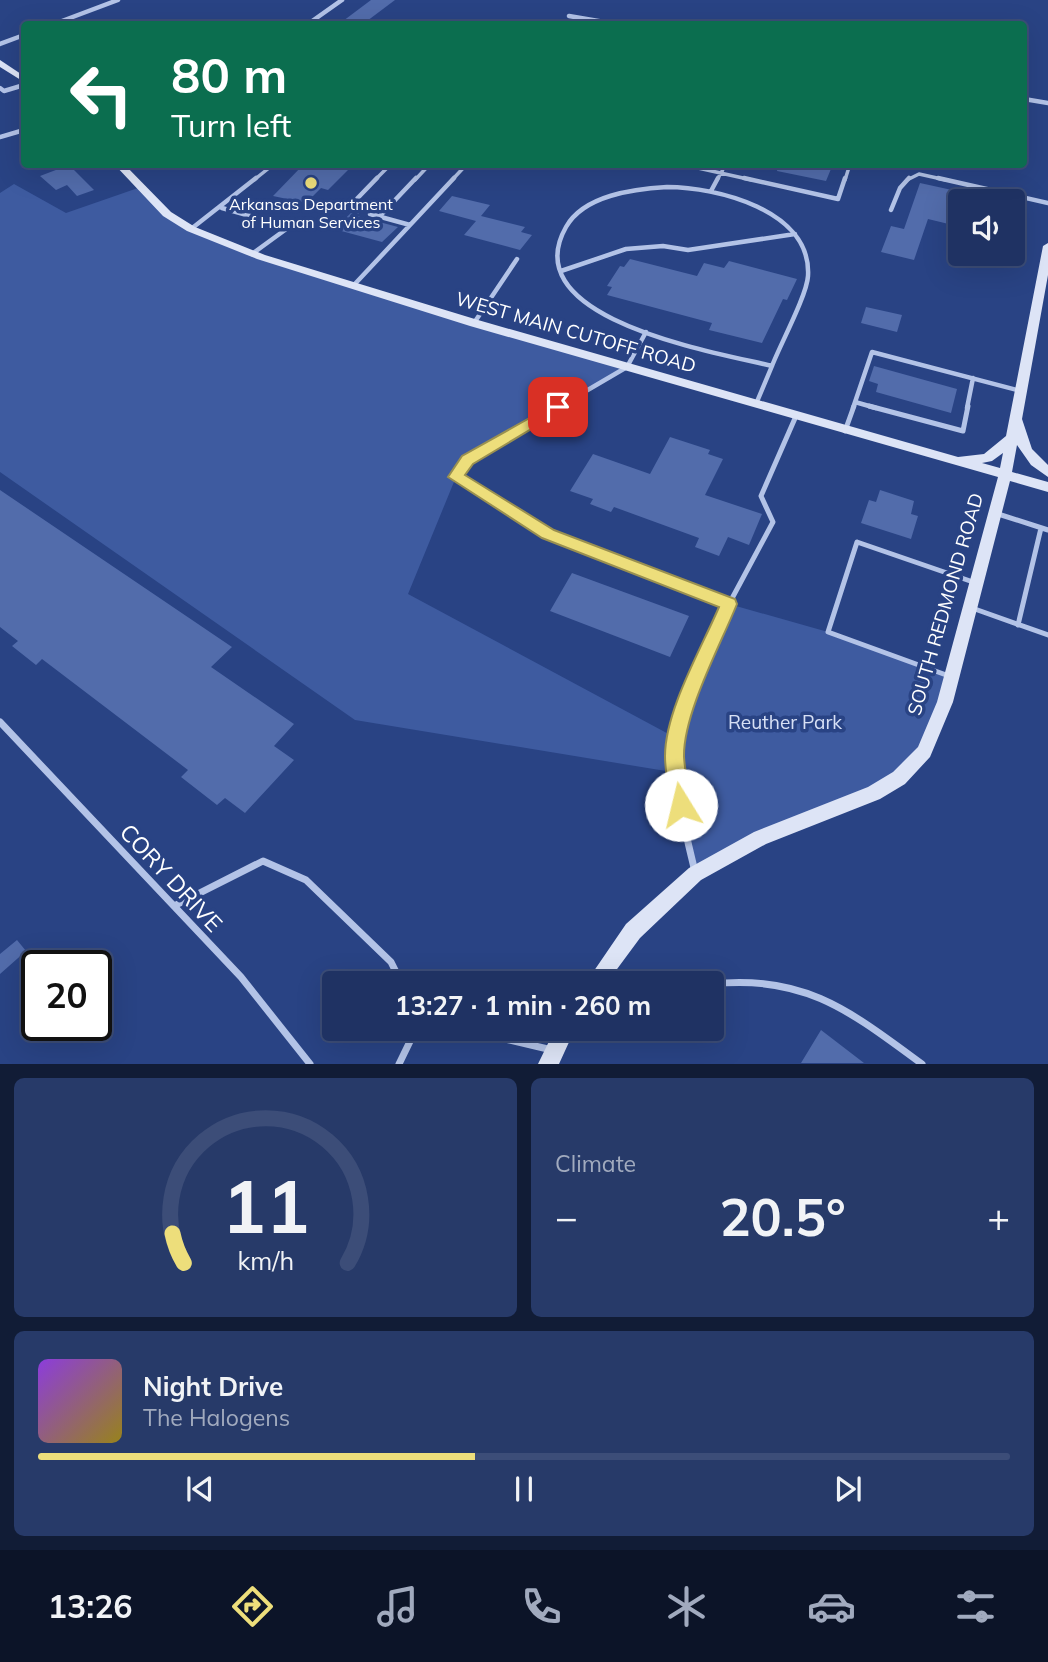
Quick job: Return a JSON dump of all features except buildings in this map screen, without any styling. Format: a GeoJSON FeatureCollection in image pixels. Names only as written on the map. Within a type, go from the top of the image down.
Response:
{"type":"FeatureCollection","features":[{"type":"Feature","properties":{"kind":"main road"},"geometry":{"type":"LineString","coordinates":[[0,63],[21,80]]}},
{"type":"Feature","properties":{"kind":"main road","name":"WEST MAIN CUTOFF ROAD"},"geometry":{"type":"LineString","coordinates":[[122,168],[157,207],[191,229],[252,254],[474,323],[1048,487]]}},
{"type":"Feature","properties":{"kind":"main road","name":"SOUTH REDMOND ROAD"},"geometry":{"type":"LineString","coordinates":[[603,971],[634,931],[695,874],[760,838],[874,793],[899,778],[924,752],[945,702],[1005,475],[1048,246]]}},
{"type":"Feature","properties":{"kind":"main road"},"geometry":{"type":"LineString","coordinates":[[1016,416],[1020,442],[1033,463],[1048,472]]}},
{"type":"Feature","properties":{"kind":"main road"},"geometry":{"type":"LineString","coordinates":[[944,459],[987,458],[1011,439]]}},
{"type":"Feature","properties":{"kind":"main road"},"geometry":{"type":"LineString","coordinates":[[551,1057],[559,1041]]}},
{"type":"Feature","properties":{"kind":"street"},"geometry":{"type":"LineString","coordinates":[[62,21],[117,0]]}},
{"type":"Feature","properties":{"kind":"street"},"geometry":{"type":"LineString","coordinates":[[311,21],[342,0]]}},
{"type":"Feature","properties":{"kind":"street"},"geometry":{"type":"LineString","coordinates":[[569,16],[598,21]]}},
{"type":"Feature","properties":{"kind":"street"},"geometry":{"type":"LineString","coordinates":[[0,44],[21,36]]}},
{"type":"Feature","properties":{"kind":"street"},"geometry":{"type":"LineString","coordinates":[[0,88],[4,91],[21,84]]}},
{"type":"Feature","properties":{"kind":"street"},"geometry":{"type":"LineString","coordinates":[[1027,100],[1048,103]]}},
{"type":"Feature","properties":{"kind":"street"},"geometry":{"type":"LineString","coordinates":[[0,137],[21,131]]}},
{"type":"Feature","properties":{"kind":"lane"},"geometry":{"type":"LineString","coordinates":[[191,229],[222,208],[269,168]]}},
{"type":"Feature","properties":{"kind":"lane"},"geometry":{"type":"LineString","coordinates":[[358,211],[349,207],[387,168]]}},
{"type":"Feature","properties":{"kind":"lane"},"geometry":{"type":"LineString","coordinates":[[379,217],[426,168]]}},
{"type":"Feature","properties":{"kind":"lane"},"geometry":{"type":"LineString","coordinates":[[353,286],[463,168]]}},
{"type":"Feature","properties":{"kind":"lane"},"geometry":{"type":"LineString","coordinates":[[696,168],[838,199],[849,168]]}},
{"type":"Feature","properties":{"kind":"lane"},"geometry":{"type":"LineString","coordinates":[[711,191],[724,168]]}},
{"type":"Feature","properties":{"kind":"lane"},"geometry":{"type":"LineString","coordinates":[[891,210],[901,183],[919,174],[1048,202]]}},
{"type":"Feature","properties":{"kind":"lane"},"geometry":{"type":"LineString","coordinates":[[756,405],[772,366],[807,278],[808,259],[795,234],[763,210],[711,191],[681,187],[647,189],[603,200],[580,211],[565,228],[558,247],[561,271],[582,301],[615,321],[646,332],[772,366]]}},
{"type":"Feature","properties":{"kind":"lane"},"geometry":{"type":"LineString","coordinates":[[222,208],[289,227],[252,254]]}},
{"type":"Feature","properties":{"kind":"lane"},"geometry":{"type":"LineString","coordinates":[[370,214],[410,225]]}},
{"type":"Feature","properties":{"kind":"lane"},"geometry":{"type":"LineString","coordinates":[[561,271],[626,249],[663,246],[688,250],[795,234]]}},
{"type":"Feature","properties":{"kind":"lane"},"geometry":{"type":"LineString","coordinates":[[474,323],[517,259]]}},
{"type":"Feature","properties":{"kind":"lane"},"geometry":{"type":"LineString","coordinates":[[646,332],[626,367],[467,460],[456,477],[548,534],[729,604]]}},
{"type":"Feature","properties":{"kind":"lane"},"geometry":{"type":"LineString","coordinates":[[845,431],[872,352],[1021,391]]}},
{"type":"Feature","properties":{"kind":"lane"},"geometry":{"type":"LineString","coordinates":[[855,402],[963,431],[973,378]]}},
{"type":"Feature","properties":{"kind":"lane"},"geometry":{"type":"LineString","coordinates":[[695,874],[677,782],[676,739],[684,711],[729,604],[773,522],[761,496],[796,416]]}},
{"type":"Feature","properties":{"kind":"lane"},"geometry":{"type":"LineString","coordinates":[[995,513],[1045,529],[1018,625]]}},
{"type":"Feature","properties":{"kind":"lane"},"geometry":{"type":"LineString","coordinates":[[952,677],[828,632],[857,542],[976,583]]}},
{"type":"Feature","properties":{"kind":"lane"},"geometry":{"type":"LineString","coordinates":[[970,607],[1048,635]]}},
{"type":"Feature","properties":{"kind":"lane","name":"CORY DRIVE"},"geometry":{"type":"LineString","coordinates":[[0,722],[241,977],[310,1063]]}},
{"type":"Feature","properties":{"kind":"lane"},"geometry":{"type":"LineString","coordinates":[[174,906],[263,861],[306,880],[391,962],[396,971]]}},
{"type":"Feature","properties":{"kind":"lane"},"geometry":{"type":"LineString","coordinates":[[724,982],[757,978],[808,991],[839,1005],[922,1063]]}},
{"type":"Feature","properties":{"kind":"lane"},"geometry":{"type":"LineString","coordinates":[[399,1063],[410,1041]]}},
{"type":"Feature","properties":{"kind":"lane"},"geometry":{"type":"LineString","coordinates":[[501,1041],[551,1057]]}},
{"type":"Feature","properties":{"kind":"green space","name":"Reuther Park"},"geometry":{"type":"Polygon","coordinates":[[[14,184],[66,213],[138,188],[157,207],[232,246],[627,367],[467,460],[456,477],[408,594],[676,738],[729,604],[828,632],[952,677],[924,752],[899,778],[695,874],[678,773],[355,720],[0,472],[0,193],[14,184]]]}},
{"type":"Feature","properties":{"kind":"place","name":"Arkansas Department of Human Services"},"geometry":{"type":"Point","coordinates":[311,183]}},
{"type":"Feature","properties":{"kind":"route"},"geometry":{"type":"LineString","coordinates":[[558,407],[467,460],[456,477],[548,534],[729,604],[684,711],[676,739],[675,757],[681,805]]}}]}
